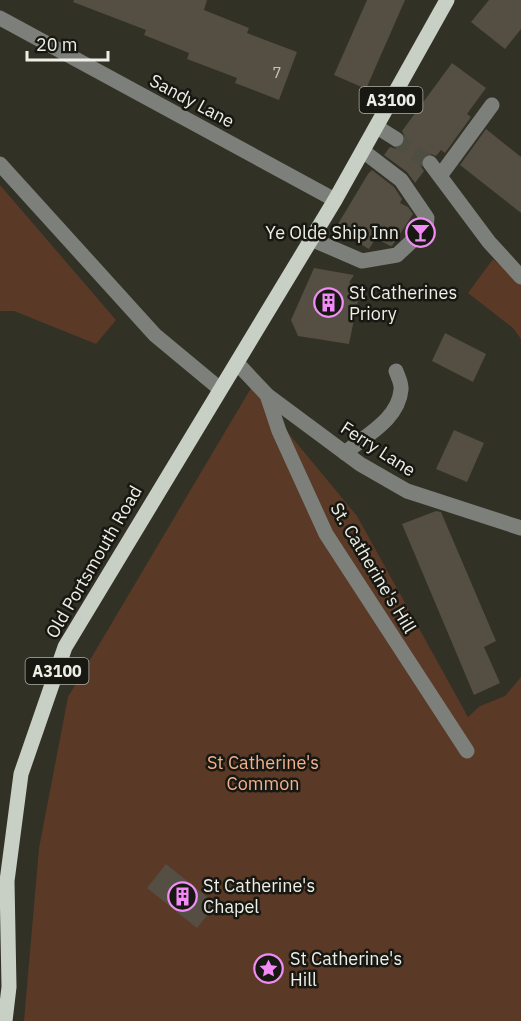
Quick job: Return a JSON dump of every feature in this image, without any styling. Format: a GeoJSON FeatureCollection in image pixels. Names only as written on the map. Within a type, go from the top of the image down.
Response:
{"type":"FeatureCollection","features":[{"type":"Feature","properties":{"kind":"main road","name":"A3100"},"geometry":{"type":"LineString","coordinates":[[335,200],[447,0]]}},
{"type":"Feature","properties":{"kind":"main road","name":"Old Portsmouth Road"},"geometry":{"type":"LineString","coordinates":[[5,1021],[9,987],[7,880],[21,774],[65,647],[335,200]]}},
{"type":"Feature","properties":{"kind":"street","name":"Sandy Lane"},"geometry":{"type":"LineString","coordinates":[[0,18],[335,200]]}},
{"type":"Feature","properties":{"kind":"street"},"geometry":{"type":"LineString","coordinates":[[492,105],[435,170],[489,242],[521,277]]}},
{"type":"Feature","properties":{"kind":"street"},"geometry":{"type":"LineString","coordinates":[[377,127],[396,139]]}},
{"type":"Feature","properties":{"kind":"street"},"geometry":{"type":"LineString","coordinates":[[311,239],[362,261],[397,255],[426,228],[427,218],[401,180],[363,151]]}},
{"type":"Feature","properties":{"kind":"street"},"geometry":{"type":"LineString","coordinates":[[0,164],[155,335],[220,389]]}},
{"type":"Feature","properties":{"kind":"street","name":"Ferry Lane"},"geometry":{"type":"LineString","coordinates":[[237,363],[267,395],[345,453],[407,491],[521,528]]}},
{"type":"Feature","properties":{"kind":"street"},"geometry":{"type":"LineString","coordinates":[[345,453],[384,424],[396,405],[402,388],[396,371]]}},
{"type":"Feature","properties":{"kind":"street","name":"St. Catherine's Hill"},"geometry":{"type":"LineString","coordinates":[[267,395],[279,431],[326,534],[467,751]]}},
{"type":"Feature","properties":{"kind":"green space"},"geometry":{"type":"Polygon","coordinates":[[[0,185],[116,320],[96,344],[14,311],[0,311],[0,185]]]}},
{"type":"Feature","properties":{"kind":"green space"},"geometry":{"type":"Polygon","coordinates":[[[493,259],[521,283],[521,339],[513,328],[468,293],[493,259]]]}},
{"type":"Feature","properties":{"kind":"green space","name":"St Catherine's Common"},"geometry":{"type":"Polygon","coordinates":[[[251,388],[357,516],[468,717],[480,706],[505,696],[521,677],[521,1021],[24,1021],[39,848],[68,697],[251,388]]]}},
{"type":"Feature","properties":{"kind":"building"},"geometry":{"type":"Polygon","coordinates":[[[74,0],[207,0],[204,10],[249,28],[247,33],[297,52],[279,100],[235,83],[237,78],[187,59],[189,53],[144,35],[146,30],[73,2],[74,0]]]}},
{"type":"Feature","properties":{"kind":"building"},"geometry":{"type":"Polygon","coordinates":[[[367,0],[405,0],[366,89],[334,75],[367,0]]]}},
{"type":"Feature","properties":{"kind":"building"},"geometry":{"type":"Polygon","coordinates":[[[489,0],[521,0],[521,29],[505,49],[471,22],[489,0]]]}},
{"type":"Feature","properties":{"kind":"building"},"geometry":{"type":"Polygon","coordinates":[[[452,63],[486,88],[467,114],[471,117],[445,153],[441,150],[436,156],[428,153],[421,159],[420,165],[424,171],[415,183],[407,172],[384,155],[390,147],[396,149],[404,145],[406,139],[402,131],[452,63]]]}},
{"type":"Feature","properties":{"kind":"building"},"geometry":{"type":"Polygon","coordinates":[[[486,129],[521,157],[521,213],[460,165],[486,129]]]}},
{"type":"Feature","properties":{"kind":"building"},"geometry":{"type":"Polygon","coordinates":[[[372,170],[394,187],[402,199],[400,203],[408,207],[413,214],[392,246],[376,238],[369,249],[335,229],[372,170]]]}},
{"type":"Feature","properties":{"kind":"building","name":"St Catherines Priory"},"geometry":{"type":"Polygon","coordinates":[[[314,268],[354,275],[349,283],[361,286],[349,344],[298,336],[291,320],[314,268]]]}},
{"type":"Feature","properties":{"kind":"building"},"geometry":{"type":"Polygon","coordinates":[[[445,333],[486,354],[473,382],[432,361],[445,333]]]}},
{"type":"Feature","properties":{"kind":"building"},"geometry":{"type":"Polygon","coordinates":[[[454,430],[484,443],[467,482],[436,469],[454,430]]]}},
{"type":"Feature","properties":{"kind":"building"},"geometry":{"type":"Polygon","coordinates":[[[436,511],[441,512],[496,641],[484,647],[500,683],[474,695],[402,524],[436,511]]]}},
{"type":"Feature","properties":{"kind":"building","name":"St Catherine's Chapel"},"geometry":{"type":"Polygon","coordinates":[[[166,864],[216,904],[197,928],[147,888],[166,864]]]}},
{"type":"Feature","properties":{"kind":"tunnel"},"geometry":{"type":"LineString","coordinates":[[396,139],[430,163]]}},
{"type":"Feature","properties":{"kind":"place","name":"Ye Olde Ship Inn"},"geometry":{"type":"Point","coordinates":[420,233]}},
{"type":"Feature","properties":{"kind":"place","name":"St Catherines Priory"},"geometry":{"type":"Point","coordinates":[328,303]}},
{"type":"Feature","properties":{"kind":"place","name":"St Catherine's Chapel"},"geometry":{"type":"Point","coordinates":[182,896]}},
{"type":"Feature","properties":{"kind":"place","name":"St Catherine's Hill"},"geometry":{"type":"Point","coordinates":[269,969]}}]}
